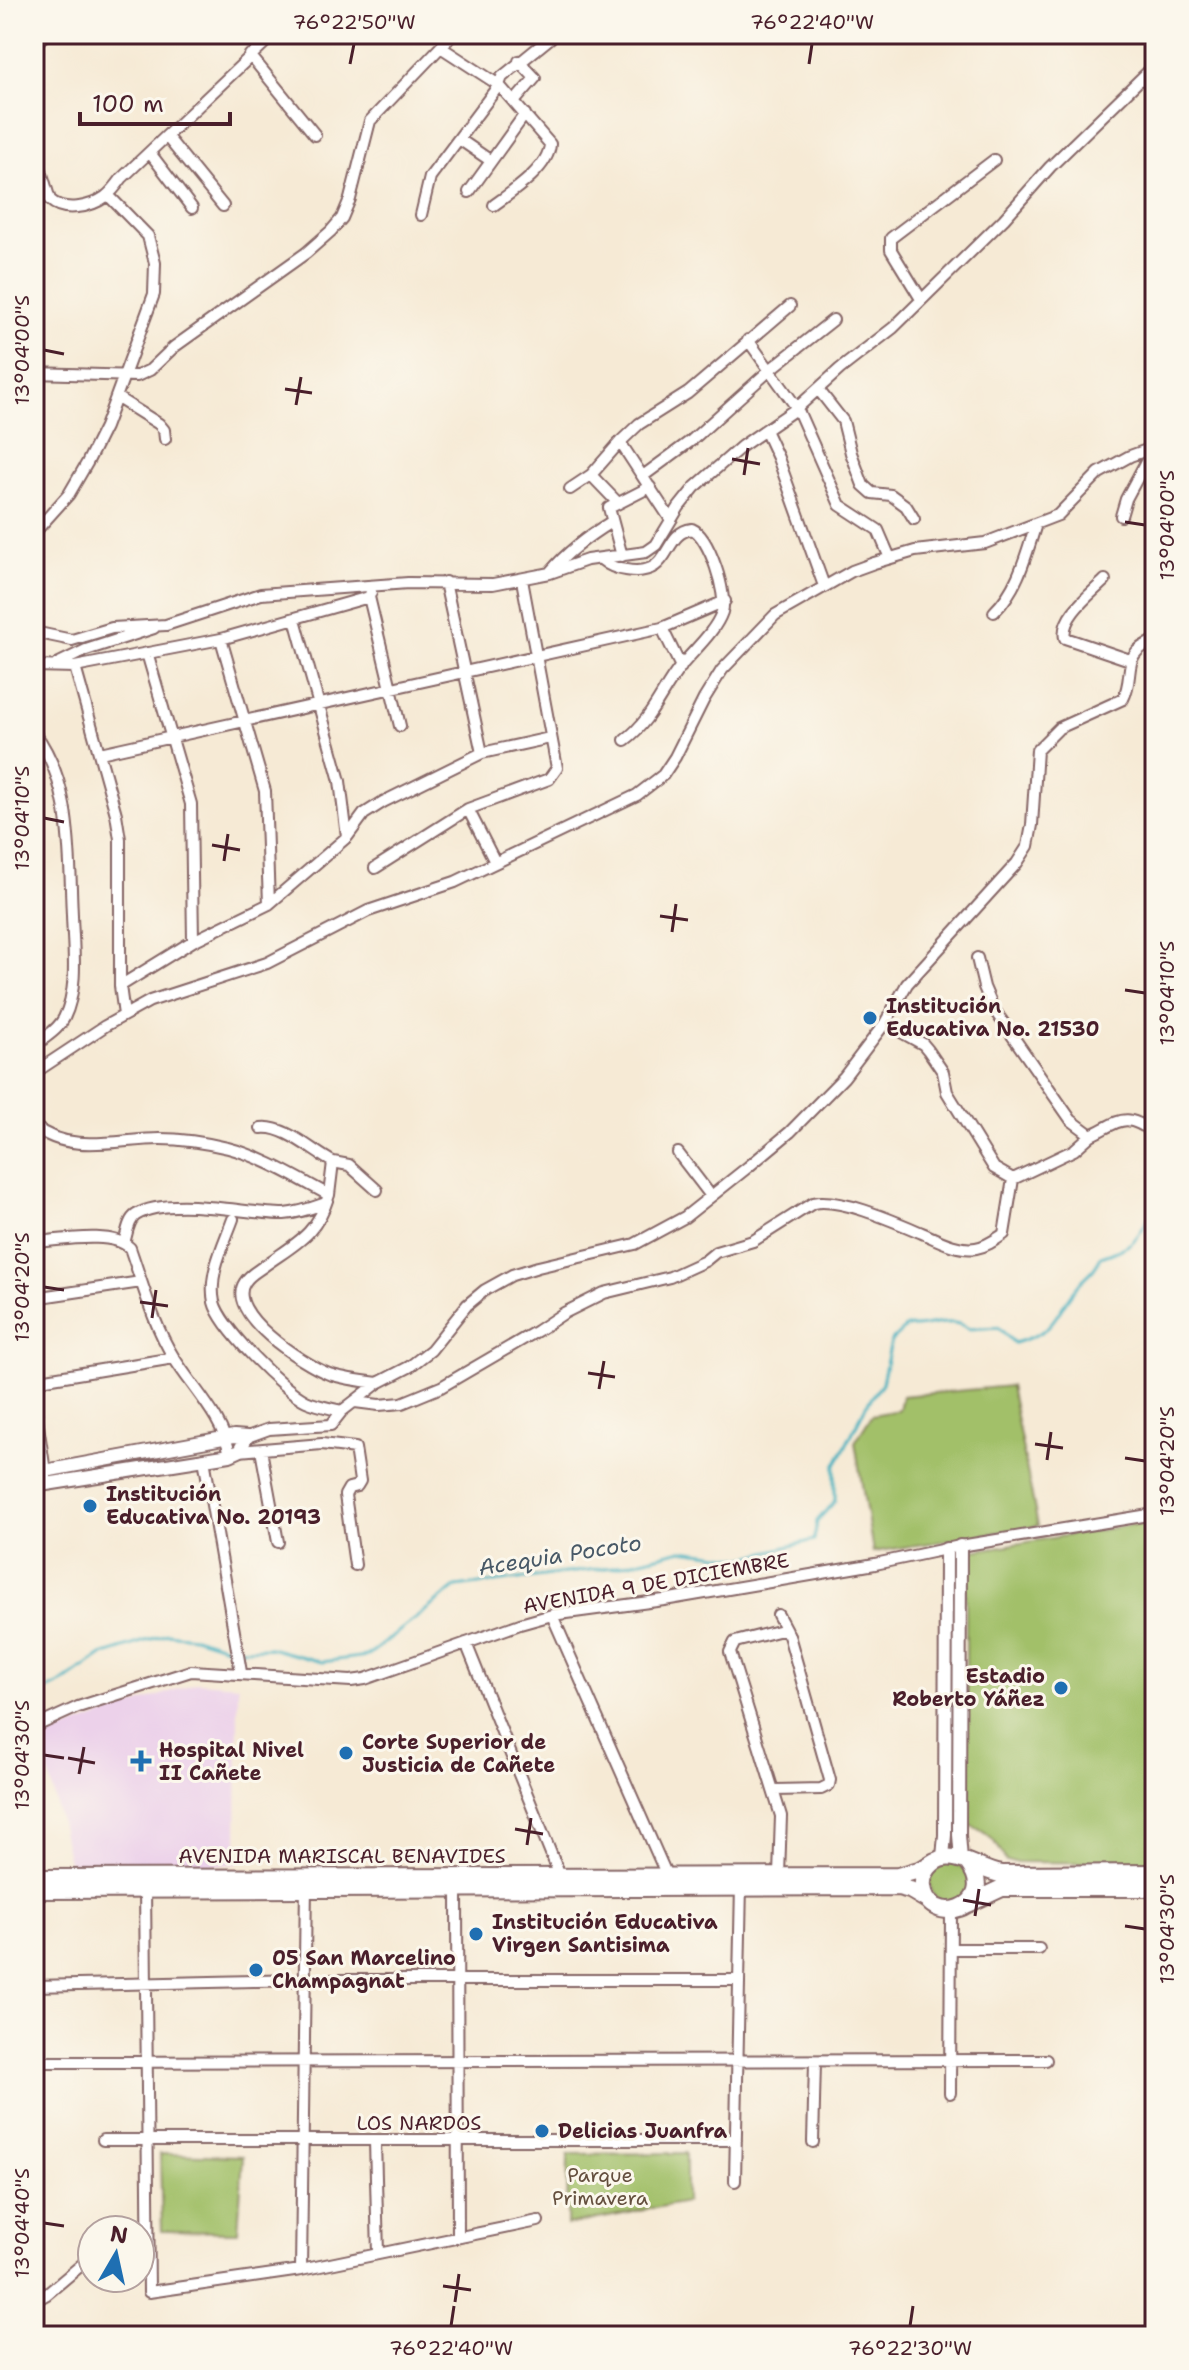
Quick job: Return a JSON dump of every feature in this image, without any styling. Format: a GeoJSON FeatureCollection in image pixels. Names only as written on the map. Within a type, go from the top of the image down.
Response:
{"type":"FeatureCollection","features":[{"type":"Feature","properties":{"kind":"highway"},"geometry":{"type":"LineString","coordinates":[[1155,1873],[1001,1874],[978,1869],[964,1861],[939,1859],[924,1876],[923,1886],[932,1903],[951,1911],[1002,1888],[1155,1888]]}},
{"type":"Feature","properties":{"kind":"highway","name":"AVENIDA MARISCAL BENAVIDES"},"geometry":{"type":"LineString","coordinates":[[457,1882],[560,1876],[667,1876],[741,1882],[779,1875],[898,1876],[922,1869],[939,1859]]}},
{"type":"Feature","properties":{"kind":"highway"},"geometry":{"type":"LineString","coordinates":[[964,1861],[975,1872],[978,1883],[975,1895],[968,1904]]}},
{"type":"Feature","properties":{"kind":"highway","name":"AVENIDA MARISCAL BENAVIDES"},"geometry":{"type":"LineString","coordinates":[[34,1878],[145,1884],[741,1882],[898,1887],[932,1903]]}},
{"type":"Feature","properties":{"kind":"highway","name":"AVENIDA MARISCAL BENAVIDES"},"geometry":{"type":"LineString","coordinates":[[34,1890],[145,1884]]}},
{"type":"Feature","properties":{"kind":"street"},"geometry":{"type":"LineString","coordinates":[[34,44],[46,34]]}},
{"type":"Feature","properties":{"kind":"street"},"geometry":{"type":"LineString","coordinates":[[34,148],[54,205],[61,208],[96,203],[108,195],[122,178],[274,34]]}},
{"type":"Feature","properties":{"kind":"street"},"geometry":{"type":"LineString","coordinates":[[34,373],[137,376],[150,370],[174,347],[306,253],[342,218],[350,199],[370,121],[453,34]]}},
{"type":"Feature","properties":{"kind":"street"},"geometry":{"type":"LineString","coordinates":[[421,215],[430,177],[502,77],[555,34]]}},
{"type":"Feature","properties":{"kind":"street"},"geometry":{"type":"LineString","coordinates":[[442,48],[499,85],[550,144],[549,152],[523,184],[494,205]]}},
{"type":"Feature","properties":{"kind":"street"},"geometry":{"type":"LineString","coordinates":[[250,55],[315,135]]}},
{"type":"Feature","properties":{"kind":"street"},"geometry":{"type":"LineString","coordinates":[[514,102],[535,78],[519,61]]}},
{"type":"Feature","properties":{"kind":"street"},"geometry":{"type":"LineString","coordinates":[[55,665],[100,645],[261,594],[374,585],[445,582],[493,584],[550,573],[587,560],[646,552],[656,545],[695,487],[893,328],[1004,219],[1050,167],[1155,65]]}},
{"type":"Feature","properties":{"kind":"street"},"geometry":{"type":"LineString","coordinates":[[469,192],[525,114]]}},
{"type":"Feature","properties":{"kind":"street"},"geometry":{"type":"LineString","coordinates":[[167,137],[223,206]]}},
{"type":"Feature","properties":{"kind":"street"},"geometry":{"type":"LineString","coordinates":[[459,139],[491,161]]}},
{"type":"Feature","properties":{"kind":"street"},"geometry":{"type":"LineString","coordinates":[[150,153],[192,208]]}},
{"type":"Feature","properties":{"kind":"street"},"geometry":{"type":"LineString","coordinates":[[921,299],[891,250],[891,238],[994,160]]}},
{"type":"Feature","properties":{"kind":"street"},"geometry":{"type":"LineString","coordinates":[[34,533],[77,482],[105,427],[154,294],[155,263],[148,236],[108,195]]}},
{"type":"Feature","properties":{"kind":"street"},"geometry":{"type":"LineString","coordinates":[[570,489],[591,475],[639,424],[677,401],[790,306]]}},
{"type":"Feature","properties":{"kind":"street"},"geometry":{"type":"LineString","coordinates":[[643,476],[692,440],[771,369],[833,320]]}},
{"type":"Feature","properties":{"kind":"street"},"geometry":{"type":"LineString","coordinates":[[748,340],[797,408],[840,505],[878,530],[890,558]]}},
{"type":"Feature","properties":{"kind":"street"},"geometry":{"type":"LineString","coordinates":[[818,389],[843,421],[863,485],[872,493],[891,495],[906,506],[914,519]]}},
{"type":"Feature","properties":{"kind":"street"},"geometry":{"type":"LineString","coordinates":[[116,397],[159,424],[164,430],[165,439]]}},
{"type":"Feature","properties":{"kind":"street"},"geometry":{"type":"LineString","coordinates":[[765,430],[824,586]]}},
{"type":"Feature","properties":{"kind":"street"},"geometry":{"type":"LineString","coordinates":[[620,442],[671,520]]}},
{"type":"Feature","properties":{"kind":"street"},"geometry":{"type":"LineString","coordinates":[[1121,516],[1126,499],[1155,447]]}},
{"type":"Feature","properties":{"kind":"street"},"geometry":{"type":"LineString","coordinates":[[34,1073],[150,1001],[267,963],[368,911],[441,887],[637,795],[663,775],[722,670],[775,615],[852,571],[915,551],[985,543],[1058,515],[1099,473],[1155,447]]}},
{"type":"Feature","properties":{"kind":"street"},"geometry":{"type":"LineString","coordinates":[[591,475],[617,502]]}},
{"type":"Feature","properties":{"kind":"street"},"geometry":{"type":"LineString","coordinates":[[622,556],[609,508],[650,487]]}},
{"type":"Feature","properties":{"kind":"street"},"geometry":{"type":"LineString","coordinates":[[550,573],[565,554],[611,522]]}},
{"type":"Feature","properties":{"kind":"street"},"geometry":{"type":"LineString","coordinates":[[994,612],[1005,602],[1015,582],[1036,524]]}},
{"type":"Feature","properties":{"kind":"street"},"geometry":{"type":"LineString","coordinates":[[602,560],[623,570],[647,570],[661,564],[679,534],[692,529],[705,540],[725,601],[719,618],[681,667],[647,722],[625,740]]}},
{"type":"Feature","properties":{"kind":"street"},"geometry":{"type":"LineString","coordinates":[[375,868],[468,809],[554,775],[557,768],[522,580]]}},
{"type":"Feature","properties":{"kind":"street"},"geometry":{"type":"LineString","coordinates":[[1105,580],[1079,605],[1064,629],[1065,638],[1130,660]]}},
{"type":"Feature","properties":{"kind":"street"},"geometry":{"type":"LineString","coordinates":[[445,582],[482,753]]}},
{"type":"Feature","properties":{"kind":"street"},"geometry":{"type":"LineString","coordinates":[[374,585],[369,597],[400,726]]}},
{"type":"Feature","properties":{"kind":"street"},"geometry":{"type":"LineString","coordinates":[[34,666],[75,667],[221,639],[369,597]]}},
{"type":"Feature","properties":{"kind":"street"},"geometry":{"type":"LineString","coordinates":[[100,753],[662,628],[725,601]]}},
{"type":"Feature","properties":{"kind":"street"},"geometry":{"type":"LineString","coordinates":[[295,619],[340,781],[347,837]]}},
{"type":"Feature","properties":{"kind":"street"},"geometry":{"type":"LineString","coordinates":[[34,632],[72,640],[112,628],[166,625]]}},
{"type":"Feature","properties":{"kind":"street"},"geometry":{"type":"LineString","coordinates":[[662,628],[681,667]]}},
{"type":"Feature","properties":{"kind":"street"},"geometry":{"type":"LineString","coordinates":[[221,639],[265,791],[269,904]]}},
{"type":"Feature","properties":{"kind":"street"},"geometry":{"type":"LineString","coordinates":[[40,1478],[227,1437],[247,1437],[269,1429],[331,1425],[341,1412],[378,1383],[409,1367],[431,1350],[467,1305],[485,1290],[512,1275],[538,1267],[635,1244],[685,1217],[790,1132],[844,1077],[885,1023],[907,984],[1017,863],[1028,846],[1037,750],[1059,728],[1123,699],[1130,660],[1136,650],[1155,641]]}},
{"type":"Feature","properties":{"kind":"street"},"geometry":{"type":"LineString","coordinates":[[147,653],[191,804],[193,941]]}},
{"type":"Feature","properties":{"kind":"street"},"geometry":{"type":"LineString","coordinates":[[75,667],[116,814],[120,839],[120,986],[124,1015]]}},
{"type":"Feature","properties":{"kind":"street"},"geometry":{"type":"LineString","coordinates":[[34,732],[52,769],[68,832],[73,970],[71,997],[64,1018],[56,1030],[34,1048]]}},
{"type":"Feature","properties":{"kind":"street"},"geometry":{"type":"LineString","coordinates":[[120,986],[193,941],[269,904],[347,837],[364,814],[448,767],[482,753],[550,738]]}},
{"type":"Feature","properties":{"kind":"street"},"geometry":{"type":"LineString","coordinates":[[468,809],[495,862]]}},
{"type":"Feature","properties":{"kind":"street"},"geometry":{"type":"LineString","coordinates":[[977,958],[993,1008],[1071,1120],[1091,1135]]}},
{"type":"Feature","properties":{"kind":"street"},"geometry":{"type":"LineString","coordinates":[[885,1023],[923,1044],[928,1050],[943,1072],[947,1092],[994,1168],[1013,1179]]}},
{"type":"Feature","properties":{"kind":"street"},"geometry":{"type":"LineString","coordinates":[[1013,1179],[1074,1150],[1091,1135],[1122,1120],[1136,1120],[1155,1133]]}},
{"type":"Feature","properties":{"kind":"street"},"geometry":{"type":"LineString","coordinates":[[34,1126],[58,1141],[104,1143],[164,1139],[227,1148],[253,1157],[328,1199]]}},
{"type":"Feature","properties":{"kind":"street"},"geometry":{"type":"LineString","coordinates":[[261,1128],[271,1127],[283,1132],[333,1162],[349,1165],[377,1190]]}},
{"type":"Feature","properties":{"kind":"street"},"geometry":{"type":"LineString","coordinates":[[678,1153],[711,1196]]}},
{"type":"Feature","properties":{"kind":"street"},"geometry":{"type":"LineString","coordinates":[[333,1162],[328,1199],[311,1233],[246,1278],[240,1297],[242,1305],[271,1338],[298,1357],[327,1373],[378,1383]]}},
{"type":"Feature","properties":{"kind":"street"},"geometry":{"type":"LineString","coordinates":[[355,1402],[379,1405],[402,1403],[441,1387],[564,1313],[604,1293],[670,1277],[705,1261],[716,1252],[753,1241],[813,1203],[822,1201],[851,1208],[947,1244],[972,1249],[989,1245],[1004,1234],[1013,1179]]}},
{"type":"Feature","properties":{"kind":"street"},"geometry":{"type":"LineString","coordinates":[[124,1243],[136,1215],[157,1208],[200,1207],[288,1214],[302,1212],[328,1199]]}},
{"type":"Feature","properties":{"kind":"street"},"geometry":{"type":"LineString","coordinates":[[233,1219],[217,1262],[212,1286],[220,1317],[233,1336],[292,1392],[306,1401],[341,1412]]}},
{"type":"Feature","properties":{"kind":"street"},"geometry":{"type":"LineString","coordinates":[[34,1242],[103,1238],[124,1243],[130,1248],[159,1330],[234,1453]]}},
{"type":"Feature","properties":{"kind":"street"},"geometry":{"type":"LineString","coordinates":[[34,1298],[141,1282]]}},
{"type":"Feature","properties":{"kind":"street"},"geometry":{"type":"LineString","coordinates":[[34,1381],[174,1358]]}},
{"type":"Feature","properties":{"kind":"street"},"geometry":{"type":"LineString","coordinates":[[34,1399],[40,1478]]}},
{"type":"Feature","properties":{"kind":"street"},"geometry":{"type":"LineString","coordinates":[[234,1453],[247,1437]]}},
{"type":"Feature","properties":{"kind":"street"},"geometry":{"type":"LineString","coordinates":[[40,1478],[322,1444],[355,1448],[360,1481],[345,1495],[355,1565]]}},
{"type":"Feature","properties":{"kind":"street"},"geometry":{"type":"LineString","coordinates":[[261,1450],[278,1542]]}},
{"type":"Feature","properties":{"kind":"street"},"geometry":{"type":"LineString","coordinates":[[204,1459],[241,1672]]}},
{"type":"Feature","properties":{"kind":"street","name":"AVENIDA 9 DE DICIEMBRE"},"geometry":{"type":"LineString","coordinates":[[34,1727],[78,1707],[191,1671],[365,1679],[552,1615],[815,1574],[953,1547],[1155,1514]]}},
{"type":"Feature","properties":{"kind":"street"},"geometry":{"type":"LineString","coordinates":[[939,1859],[945,1835],[953,1547]]}},
{"type":"Feature","properties":{"kind":"street"},"geometry":{"type":"LineString","coordinates":[[953,1547],[964,1861]]}},
{"type":"Feature","properties":{"kind":"street"},"geometry":{"type":"LineString","coordinates":[[552,1615],[667,1876]]}},
{"type":"Feature","properties":{"kind":"street"},"geometry":{"type":"LineString","coordinates":[[775,1790],[821,1789],[829,1785],[830,1780],[786,1630],[778,1615]]}},
{"type":"Feature","properties":{"kind":"street"},"geometry":{"type":"LineString","coordinates":[[779,1875],[781,1816],[730,1652],[735,1642],[786,1630]]}},
{"type":"Feature","properties":{"kind":"street"},"geometry":{"type":"LineString","coordinates":[[466,1643],[560,1876]]}},
{"type":"Feature","properties":{"kind":"street"},"geometry":{"type":"LineString","coordinates":[[457,1882],[458,2237]]}},
{"type":"Feature","properties":{"kind":"street"},"geometry":{"type":"LineString","coordinates":[[735,2181],[741,1882]]}},
{"type":"Feature","properties":{"kind":"street"},"geometry":{"type":"LineString","coordinates":[[301,2270],[306,1883]]}},
{"type":"Feature","properties":{"kind":"street"},"geometry":{"type":"LineString","coordinates":[[145,1884],[149,2292],[301,2270],[538,2221]]}},
{"type":"Feature","properties":{"kind":"street"},"geometry":{"type":"LineString","coordinates":[[950,2093],[951,1911]]}},
{"type":"Feature","properties":{"kind":"street"},"geometry":{"type":"LineString","coordinates":[[951,1949],[1039,1949]]}},
{"type":"Feature","properties":{"kind":"street"},"geometry":{"type":"LineString","coordinates":[[34,1986],[304,1980],[739,1980]]}},
{"type":"Feature","properties":{"kind":"street"},"geometry":{"type":"LineString","coordinates":[[34,2062],[1046,2060]]}},
{"type":"Feature","properties":{"kind":"street"},"geometry":{"type":"LineString","coordinates":[[813,2142],[815,2062]]}},
{"type":"Feature","properties":{"kind":"street","name":"LOS NARDOS"},"geometry":{"type":"LineString","coordinates":[[103,2140],[736,2140]]}},
{"type":"Feature","properties":{"kind":"street"},"geometry":{"type":"LineString","coordinates":[[375,2141],[378,2254]]}},
{"type":"Feature","properties":{"kind":"street"},"geometry":{"type":"LineString","coordinates":[[34,2301],[76,2270]]}},
{"type":"Feature","properties":{"kind":"shaded area","name":"Hospital Nivel II Cañete"},"geometry":{"type":"Polygon","coordinates":[[[198,1682],[238,1685],[237,1864],[70,1866],[41,1738],[198,1682]]]}},
{"type":"Feature","properties":{"kind":"green space"},"geometry":{"type":"Polygon","coordinates":[[[1010,1386],[1038,1526],[873,1552],[855,1442],[872,1415],[899,1410],[902,1396],[1010,1386]]]}},
{"type":"Feature","properties":{"kind":"green space","name":"Estadio Roberto Yáñez"},"geometry":{"type":"Polygon","coordinates":[[[1155,1521],[1155,1863],[1006,1862],[991,1838],[966,1824],[966,1552],[1155,1521]]]}},
{"type":"Feature","properties":{"kind":"green space"},"geometry":{"type":"Polygon","coordinates":[[[950,1863],[964,1869],[970,1883],[964,1897],[950,1903],[936,1897],[930,1883],[936,1869],[950,1863]]]}},
{"type":"Feature","properties":{"kind":"green space","name":"Parque Primavera"},"geometry":{"type":"Polygon","coordinates":[[[686,2153],[686,2202],[567,2225],[568,2154],[686,2153]]]}},
{"type":"Feature","properties":{"kind":"green space"},"geometry":{"type":"Polygon","coordinates":[[[160,2154],[243,2156],[238,2232],[162,2231],[160,2154]]]}},
{"type":"Feature","properties":{"kind":"waterway","name":"Acequia Pocoto"},"geometry":{"type":"LineString","coordinates":[[240,1649],[270,1648],[322,1662],[367,1656],[456,1587],[613,1567],[682,1550],[743,1558],[814,1540],[817,1521],[835,1501],[835,1467],[866,1406],[882,1383],[891,1341],[906,1327],[947,1323],[969,1329],[998,1327],[1014,1343],[1039,1334],[1053,1322],[1101,1257],[1132,1243],[1150,1215],[1155,1216]]}},
{"type":"Feature","properties":{"kind":"waterway","name":"Acequia Pocoto"},"geometry":{"type":"LineString","coordinates":[[34,1696],[62,1683],[102,1655],[167,1634],[194,1637],[233,1649]]}},
{"type":"Feature","properties":{"kind":"place","name":"Institución Educativa No. 21530"},"geometry":{"type":"Point","coordinates":[870,1018]}},
{"type":"Feature","properties":{"kind":"place","name":"Institución Educativa No. 20193"},"geometry":{"type":"Point","coordinates":[90,1506]}},
{"type":"Feature","properties":{"kind":"place","name":"Estadio Roberto Yáñez"},"geometry":{"type":"Point","coordinates":[1061,1688]}},
{"type":"Feature","properties":{"kind":"place","name":"Corte Superior de Justicia de Cañete"},"geometry":{"type":"Point","coordinates":[346,1753]}},
{"type":"Feature","properties":{"kind":"place","name":"Hospital Nivel II Cañete"},"geometry":{"type":"Point","coordinates":[141,1761]}},
{"type":"Feature","properties":{"kind":"place","name":"Institución Educativa Virgen Santisima"},"geometry":{"type":"Point","coordinates":[476,1934]}},
{"type":"Feature","properties":{"kind":"place","name":"05 San Marcelino Champagnat"},"geometry":{"type":"Point","coordinates":[256,1970]}},
{"type":"Feature","properties":{"kind":"place","name":"Delicias Juanfra"},"geometry":{"type":"Point","coordinates":[542,2131]}}]}
